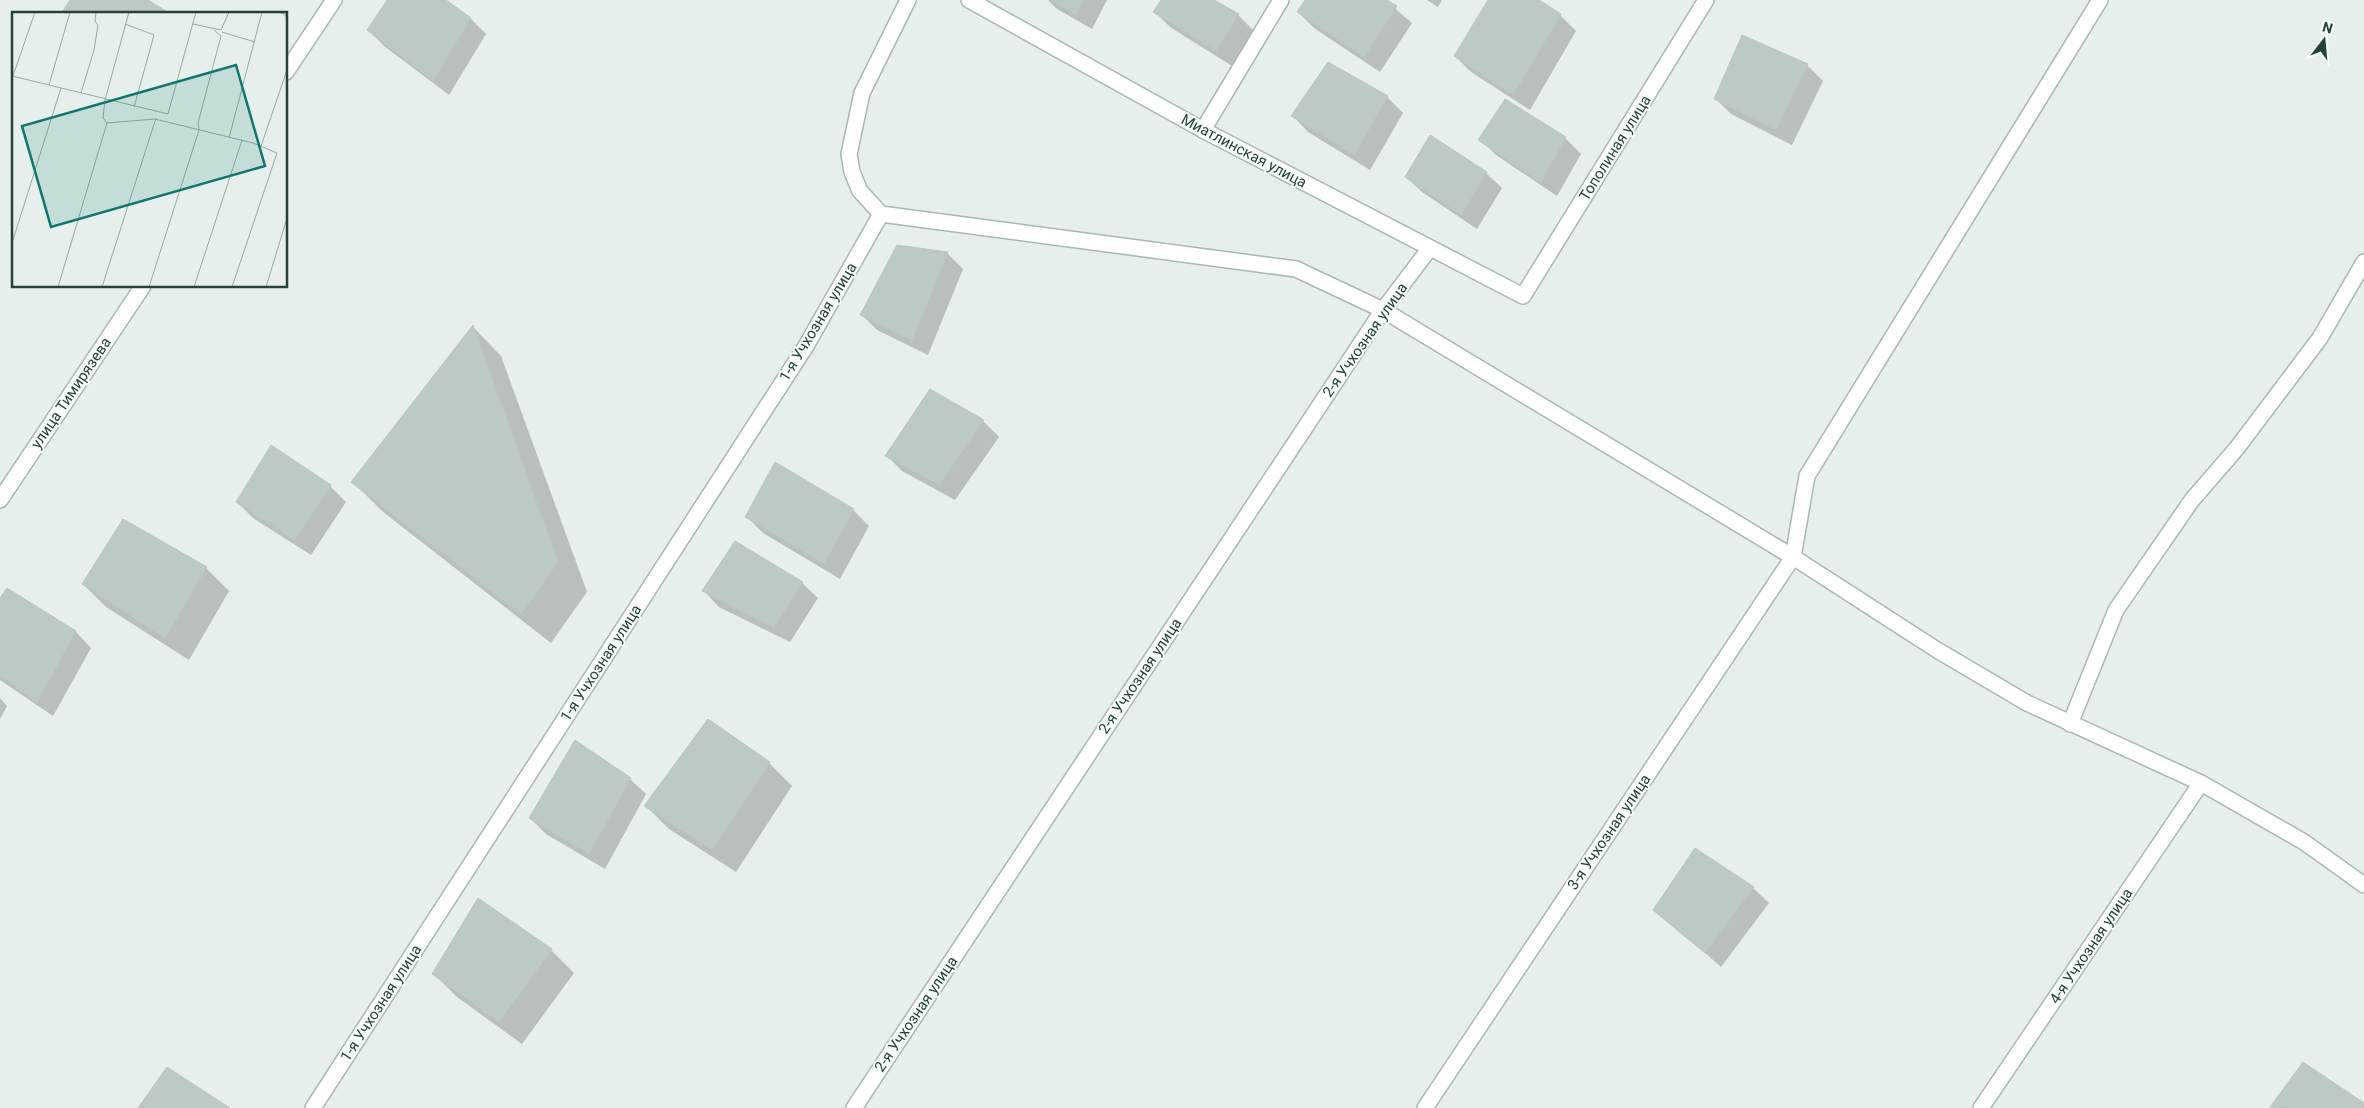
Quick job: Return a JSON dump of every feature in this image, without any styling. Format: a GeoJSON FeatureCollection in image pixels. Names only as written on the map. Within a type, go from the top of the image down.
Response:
{"type":"FeatureCollection","features":[{"type":"Feature","properties":{"kind":"street"},"geometry":{"type":"LineString","coordinates":[[288,69],[334,0]]}},
{"type":"Feature","properties":{"kind":"street"},"geometry":{"type":"LineString","coordinates":[[908,0],[862,93],[849,154],[852,172],[860,191],[881,214],[1296,269],[1383,310],[1793,557],[1937,650],[2028,703],[2201,783],[2304,842],[2364,885]]}},
{"type":"Feature","properties":{"kind":"street","name":"Миатлинская улица"},"geometry":{"type":"LineString","coordinates":[[969,0],[1203,130],[1523,296]]}},
{"type":"Feature","properties":{"kind":"street"},"geometry":{"type":"LineString","coordinates":[[1203,130],[1281,0]]}},
{"type":"Feature","properties":{"kind":"street","name":"Тополиная улица"},"geometry":{"type":"LineString","coordinates":[[1523,296],[1706,0]]}},
{"type":"Feature","properties":{"kind":"street"},"geometry":{"type":"LineString","coordinates":[[1793,557],[1807,476],[2100,0]]}},
{"type":"Feature","properties":{"kind":"street","name":"1-я Учхозная улица"},"geometry":{"type":"LineString","coordinates":[[313,1108],[806,346],[881,214]]}},
{"type":"Feature","properties":{"kind":"street","name":"2-я Учхозная улица"},"geometry":{"type":"LineString","coordinates":[[854,1108],[1383,310],[1430,248]]}},
{"type":"Feature","properties":{"kind":"street"},"geometry":{"type":"LineString","coordinates":[[2070,724],[2116,610],[2192,500],[2236,448],[2320,338],[2364,262]]}},
{"type":"Feature","properties":{"kind":"street","name":"улица Тимирязева"},"geometry":{"type":"LineString","coordinates":[[0,500],[142,288]]}},
{"type":"Feature","properties":{"kind":"street","name":"3-я Учхозная улица"},"geometry":{"type":"LineString","coordinates":[[1426,1108],[1793,557]]}},
{"type":"Feature","properties":{"kind":"street","name":"4-я Учхозная улица"},"geometry":{"type":"LineString","coordinates":[[1982,1108],[2201,783]]}},
{"type":"Feature","properties":{"kind":"building"},"geometry":{"type":"Polygon","coordinates":[[[70,0],[148,0],[168,12],[62,12],[70,0]]]}},
{"type":"Feature","properties":{"kind":"building"},"geometry":{"type":"Polygon","coordinates":[[[387,0],[446,0],[471,18],[433,81],[367,30],[387,0]]]}},
{"type":"Feature","properties":{"kind":"building"},"geometry":{"type":"Polygon","coordinates":[[[1051,0],[1083,0],[1076,15],[1051,0]]]}},
{"type":"Feature","properties":{"kind":"building"},"geometry":{"type":"Polygon","coordinates":[[[1161,0],[1214,0],[1239,14],[1216,51],[1153,12],[1161,0]]]}},
{"type":"Feature","properties":{"kind":"building"},"geometry":{"type":"Polygon","coordinates":[[[1305,0],[1387,0],[1397,6],[1364,57],[1297,12],[1305,0]]]}},
{"type":"Feature","properties":{"kind":"building"},"geometry":{"type":"Polygon","coordinates":[[[1488,0],[1539,0],[1561,14],[1513,95],[1454,56],[1488,0]]]}},
{"type":"Feature","properties":{"kind":"building"},"geometry":{"type":"Polygon","coordinates":[[[1742,35],[1808,64],[1776,130],[1714,99],[1742,35]]]}},
{"type":"Feature","properties":{"kind":"building"},"geometry":{"type":"Polygon","coordinates":[[[1328,62],[1388,96],[1354,155],[1291,116],[1328,62]]]}},
{"type":"Feature","properties":{"kind":"building"},"geometry":{"type":"Polygon","coordinates":[[[1505,99],[1566,137],[1541,182],[1478,140],[1505,99]]]}},
{"type":"Feature","properties":{"kind":"building"},"geometry":{"type":"Polygon","coordinates":[[[1430,135],[1487,172],[1461,215],[1405,177],[1430,135]]]}},
{"type":"Feature","properties":{"kind":"building"},"geometry":{"type":"Polygon","coordinates":[[[897,245],[948,252],[912,340],[860,315],[897,245]]]}},
{"type":"Feature","properties":{"kind":"building"},"geometry":{"type":"Polygon","coordinates":[[[473,325],[558,562],[521,614],[351,482],[473,325]]]}},
{"type":"Feature","properties":{"kind":"building"},"geometry":{"type":"Polygon","coordinates":[[[930,389],[984,420],[939,485],[885,456],[930,389]]]}},
{"type":"Feature","properties":{"kind":"building"},"geometry":{"type":"Polygon","coordinates":[[[271,445],[331,485],[294,540],[236,502],[271,445]]]}},
{"type":"Feature","properties":{"kind":"building"},"geometry":{"type":"Polygon","coordinates":[[[775,462],[854,509],[824,564],[745,517],[775,462]]]}},
{"type":"Feature","properties":{"kind":"building"},"geometry":{"type":"Polygon","coordinates":[[[123,519],[207,567],[165,638],[82,584],[123,519]]]}},
{"type":"Feature","properties":{"kind":"building"},"geometry":{"type":"Polygon","coordinates":[[[735,541],[803,582],[774,627],[702,591],[735,541]]]}},
{"type":"Feature","properties":{"kind":"building"},"geometry":{"type":"Polygon","coordinates":[[[7,588],[76,631],[37,702],[0,676],[0,598],[7,588]]]}},
{"type":"Feature","properties":{"kind":"building"},"geometry":{"type":"Polygon","coordinates":[[[708,719],[770,762],[712,850],[644,806],[708,719]]]}},
{"type":"Feature","properties":{"kind":"building"},"geometry":{"type":"Polygon","coordinates":[[[575,740],[631,778],[589,854],[529,818],[575,740]]]}},
{"type":"Feature","properties":{"kind":"building"},"geometry":{"type":"Polygon","coordinates":[[[1695,848],[1754,887],[1705,953],[1653,910],[1695,848]]]}},
{"type":"Feature","properties":{"kind":"building"},"geometry":{"type":"Polygon","coordinates":[[[478,898],[552,949],[499,1022],[432,974],[478,898]]]}},
{"type":"Feature","properties":{"kind":"building"},"geometry":{"type":"Polygon","coordinates":[[[2303,1062],[2364,1103],[2362,1108],[2270,1107],[2303,1062]]]}},
{"type":"Feature","properties":{"kind":"building"},"geometry":{"type":"Polygon","coordinates":[[[167,1067],[230,1108],[138,1108],[167,1067]]]}}]}
